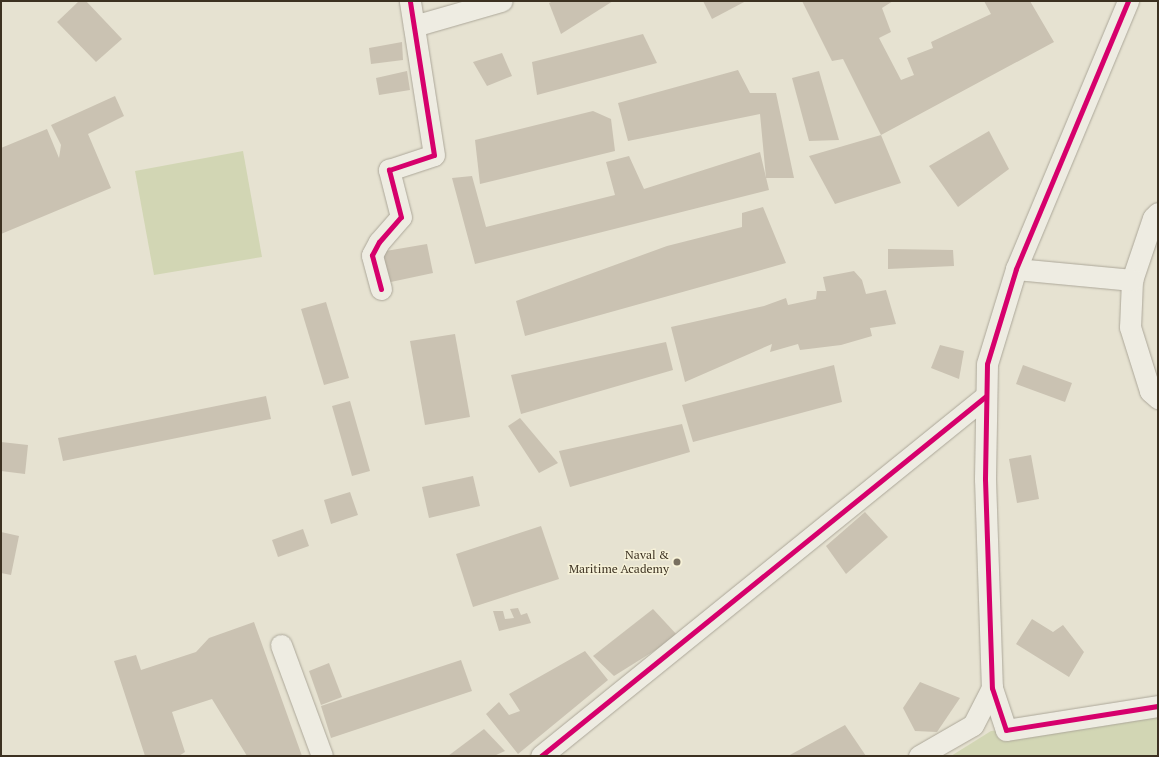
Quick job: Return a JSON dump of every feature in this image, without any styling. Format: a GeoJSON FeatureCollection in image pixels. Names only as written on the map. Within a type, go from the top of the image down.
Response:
{"type":"FeatureCollection","features":[{"type":"Feature","properties":{"kind":"street"},"geometry":{"type":"LineString","coordinates":[[381,289],[372,254],[379,242],[401,217],[389,170],[434,155],[410,1]]}},
{"type":"Feature","properties":{"kind":"street"},"geometry":{"type":"LineString","coordinates":[[1128,1],[1016,269],[987,364],[984,479],[992,688],[1006,730],[1158,706]]}},
{"type":"Feature","properties":{"kind":"street"},"geometry":{"type":"LineString","coordinates":[[414,26],[493,2]]}},
{"type":"Feature","properties":{"kind":"street"},"geometry":{"type":"LineString","coordinates":[[1158,213],[1153,218],[1132,280],[1130,327],[1150,391],[1158,398]]}},
{"type":"Feature","properties":{"kind":"street"},"geometry":{"type":"LineString","coordinates":[[1016,269],[1132,280]]}},
{"type":"Feature","properties":{"kind":"street"},"geometry":{"type":"LineString","coordinates":[[540,756],[986,396]]}},
{"type":"Feature","properties":{"kind":"street"},"geometry":{"type":"LineString","coordinates":[[281,645],[322,756]]}},
{"type":"Feature","properties":{"kind":"street"},"geometry":{"type":"LineString","coordinates":[[919,756],[973,725],[992,688]]}},
{"type":"Feature","properties":{"kind":"green space"},"geometry":{"type":"Polygon","coordinates":[[[243,151],[262,257],[154,275],[135,171],[243,151]]]}},
{"type":"Feature","properties":{"kind":"green space"},"geometry":{"type":"Polygon","coordinates":[[[1158,712],[1158,756],[951,756],[991,731],[1158,712]]]}},
{"type":"Feature","properties":{"kind":"building"},"geometry":{"type":"Polygon","coordinates":[[[79,1],[86,1],[122,39],[96,62],[57,22],[79,1]]]}},
{"type":"Feature","properties":{"kind":"building"},"geometry":{"type":"Polygon","coordinates":[[[553,1],[613,1],[561,34],[549,3],[553,1]]]}},
{"type":"Feature","properties":{"kind":"building"},"geometry":{"type":"Polygon","coordinates":[[[703,1],[746,1],[712,19],[703,1]]]}},
{"type":"Feature","properties":{"kind":"building"},"geometry":{"type":"Polygon","coordinates":[[[802,1],[893,1],[882,8],[891,32],[879,38],[901,80],[914,75],[907,58],[933,48],[931,42],[991,14],[984,1],[1030,1],[1054,42],[881,135],[843,59],[832,61],[802,1]]]}},
{"type":"Feature","properties":{"kind":"building"},"geometry":{"type":"Polygon","coordinates":[[[643,34],[657,63],[537,95],[532,62],[643,34]]]}},
{"type":"Feature","properties":{"kind":"building"},"geometry":{"type":"Polygon","coordinates":[[[402,42],[403,60],[371,64],[369,48],[402,42]]]}},
{"type":"Feature","properties":{"kind":"building"},"geometry":{"type":"Polygon","coordinates":[[[502,53],[512,76],[487,86],[473,62],[502,53]]]}},
{"type":"Feature","properties":{"kind":"building"},"geometry":{"type":"Polygon","coordinates":[[[738,70],[750,93],[776,93],[794,178],[766,178],[760,114],[628,141],[618,103],[738,70]]]}},
{"type":"Feature","properties":{"kind":"building"},"geometry":{"type":"Polygon","coordinates":[[[407,71],[410,90],[379,95],[376,78],[407,71]]]}},
{"type":"Feature","properties":{"kind":"building"},"geometry":{"type":"Polygon","coordinates":[[[819,71],[839,140],[809,141],[792,78],[819,71]]]}},
{"type":"Feature","properties":{"kind":"building"},"geometry":{"type":"Polygon","coordinates":[[[115,96],[124,116],[88,134],[111,188],[1,234],[1,148],[47,129],[59,158],[61,145],[51,125],[115,96]]]}},
{"type":"Feature","properties":{"kind":"building"},"geometry":{"type":"Polygon","coordinates":[[[593,111],[611,119],[615,151],[480,184],[475,140],[593,111]]]}},
{"type":"Feature","properties":{"kind":"building"},"geometry":{"type":"Polygon","coordinates":[[[989,131],[1009,169],[958,207],[929,166],[989,131]]]}},
{"type":"Feature","properties":{"kind":"building"},"geometry":{"type":"Polygon","coordinates":[[[881,135],[901,183],[835,204],[809,156],[881,135]]]}},
{"type":"Feature","properties":{"kind":"building"},"geometry":{"type":"Polygon","coordinates":[[[760,152],[769,190],[475,264],[452,178],[472,176],[486,227],[615,195],[606,162],[629,156],[644,189],[760,152]]]}},
{"type":"Feature","properties":{"kind":"building"},"geometry":{"type":"Polygon","coordinates":[[[763,207],[786,263],[525,336],[516,301],[667,246],[742,227],[742,213],[763,207]]]}},
{"type":"Feature","properties":{"kind":"building"},"geometry":{"type":"Polygon","coordinates":[[[427,244],[433,273],[386,283],[380,252],[427,244]]]}},
{"type":"Feature","properties":{"kind":"building"},"geometry":{"type":"Polygon","coordinates":[[[888,249],[953,250],[954,266],[888,269],[888,249]]]}},
{"type":"Feature","properties":{"kind":"building"},"geometry":{"type":"Polygon","coordinates":[[[854,271],[862,280],[866,294],[886,290],[896,324],[870,328],[872,336],[841,345],[800,350],[798,344],[770,352],[772,344],[685,382],[671,327],[764,306],[786,298],[788,305],[816,299],[817,291],[826,291],[823,277],[854,271]]]}},
{"type":"Feature","properties":{"kind":"building"},"geometry":{"type":"Polygon","coordinates":[[[326,302],[349,378],[324,385],[301,309],[326,302]]]}},
{"type":"Feature","properties":{"kind":"building"},"geometry":{"type":"Polygon","coordinates":[[[455,334],[470,417],[425,425],[410,341],[455,334]]]}},
{"type":"Feature","properties":{"kind":"building"},"geometry":{"type":"Polygon","coordinates":[[[666,342],[673,370],[521,414],[511,375],[666,342]]]}},
{"type":"Feature","properties":{"kind":"building"},"geometry":{"type":"Polygon","coordinates":[[[940,345],[964,351],[959,379],[931,368],[940,345]]]}},
{"type":"Feature","properties":{"kind":"building"},"geometry":{"type":"Polygon","coordinates":[[[834,365],[842,402],[693,442],[682,405],[834,365]]]}},
{"type":"Feature","properties":{"kind":"building"},"geometry":{"type":"Polygon","coordinates":[[[1023,365],[1072,383],[1065,402],[1016,384],[1023,365]]]}},
{"type":"Feature","properties":{"kind":"building"},"geometry":{"type":"Polygon","coordinates":[[[266,396],[271,419],[63,461],[58,438],[266,396]]]}},
{"type":"Feature","properties":{"kind":"building"},"geometry":{"type":"Polygon","coordinates":[[[350,401],[370,471],[352,476],[332,406],[350,401]]]}},
{"type":"Feature","properties":{"kind":"building"},"geometry":{"type":"Polygon","coordinates":[[[520,418],[558,463],[539,473],[508,426],[520,418]]]}},
{"type":"Feature","properties":{"kind":"building"},"geometry":{"type":"Polygon","coordinates":[[[682,424],[690,452],[570,487],[559,451],[682,424]]]}},
{"type":"Feature","properties":{"kind":"building"},"geometry":{"type":"Polygon","coordinates":[[[1,442],[28,445],[25,474],[1,471],[1,442]]]}},
{"type":"Feature","properties":{"kind":"building"},"geometry":{"type":"Polygon","coordinates":[[[1031,455],[1039,499],[1017,503],[1009,459],[1031,455]]]}},
{"type":"Feature","properties":{"kind":"building"},"geometry":{"type":"Polygon","coordinates":[[[473,476],[480,506],[429,518],[422,487],[473,476]]]}},
{"type":"Feature","properties":{"kind":"building"},"geometry":{"type":"Polygon","coordinates":[[[350,492],[358,515],[331,524],[324,500],[350,492]]]}},
{"type":"Feature","properties":{"kind":"building"},"geometry":{"type":"Polygon","coordinates":[[[865,512],[888,537],[846,574],[826,546],[865,512]]]}},
{"type":"Feature","properties":{"kind":"building"},"geometry":{"type":"Polygon","coordinates":[[[541,526],[559,579],[473,607],[456,554],[541,526]]]}},
{"type":"Feature","properties":{"kind":"building"},"geometry":{"type":"Polygon","coordinates":[[[303,529],[309,546],[278,557],[272,540],[303,529]]]}},
{"type":"Feature","properties":{"kind":"building"},"geometry":{"type":"Polygon","coordinates":[[[1,532],[19,536],[11,575],[1,573],[1,532]]]}},
{"type":"Feature","properties":{"kind":"building"},"geometry":{"type":"Polygon","coordinates":[[[518,608],[521,615],[527,613],[531,623],[499,631],[493,611],[503,611],[505,619],[514,618],[510,609],[518,608]]]}},
{"type":"Feature","properties":{"kind":"building"},"geometry":{"type":"Polygon","coordinates":[[[653,609],[678,636],[614,676],[593,656],[653,609]]]}},
{"type":"Feature","properties":{"kind":"building"},"geometry":{"type":"Polygon","coordinates":[[[1032,619],[1053,632],[1063,625],[1084,652],[1069,677],[1016,644],[1032,619]]]}},
{"type":"Feature","properties":{"kind":"building"},"geometry":{"type":"Polygon","coordinates":[[[254,622],[302,756],[247,756],[212,699],[172,712],[185,752],[179,756],[145,756],[114,661],[136,655],[141,670],[196,652],[209,638],[254,622]]]}},
{"type":"Feature","properties":{"kind":"building"},"geometry":{"type":"Polygon","coordinates":[[[585,651],[608,680],[518,754],[486,714],[499,702],[509,715],[520,711],[509,694],[585,651]]]}},
{"type":"Feature","properties":{"kind":"building"},"geometry":{"type":"Polygon","coordinates":[[[461,660],[472,691],[331,738],[321,706],[461,660]]]}},
{"type":"Feature","properties":{"kind":"building"},"geometry":{"type":"Polygon","coordinates":[[[329,663],[342,697],[321,705],[309,671],[329,663]]]}},
{"type":"Feature","properties":{"kind":"building"},"geometry":{"type":"Polygon","coordinates":[[[920,682],[960,698],[937,732],[915,731],[903,708],[920,682]]]}},
{"type":"Feature","properties":{"kind":"building"},"geometry":{"type":"Polygon","coordinates":[[[845,725],[866,756],[788,756],[845,725]]]}},
{"type":"Feature","properties":{"kind":"building"},"geometry":{"type":"Polygon","coordinates":[[[484,729],[505,751],[494,756],[448,756],[484,729]]]}},
{"type":"Feature","properties":{"kind":"cycle path"},"geometry":{"type":"LineString","coordinates":[[381,289],[372,255],[379,242],[401,217],[389,170],[434,155],[410,1]]}},
{"type":"Feature","properties":{"kind":"cycle path"},"geometry":{"type":"LineString","coordinates":[[1128,1],[1016,269],[987,364],[985,479],[992,688],[1006,730],[1158,706]]}},
{"type":"Feature","properties":{"kind":"cycle path"},"geometry":{"type":"LineString","coordinates":[[541,756],[986,396]]}},
{"type":"Feature","properties":{"kind":"place","name":"Naval & Maritime Academy"},"geometry":{"type":"Point","coordinates":[677,562]}}]}
